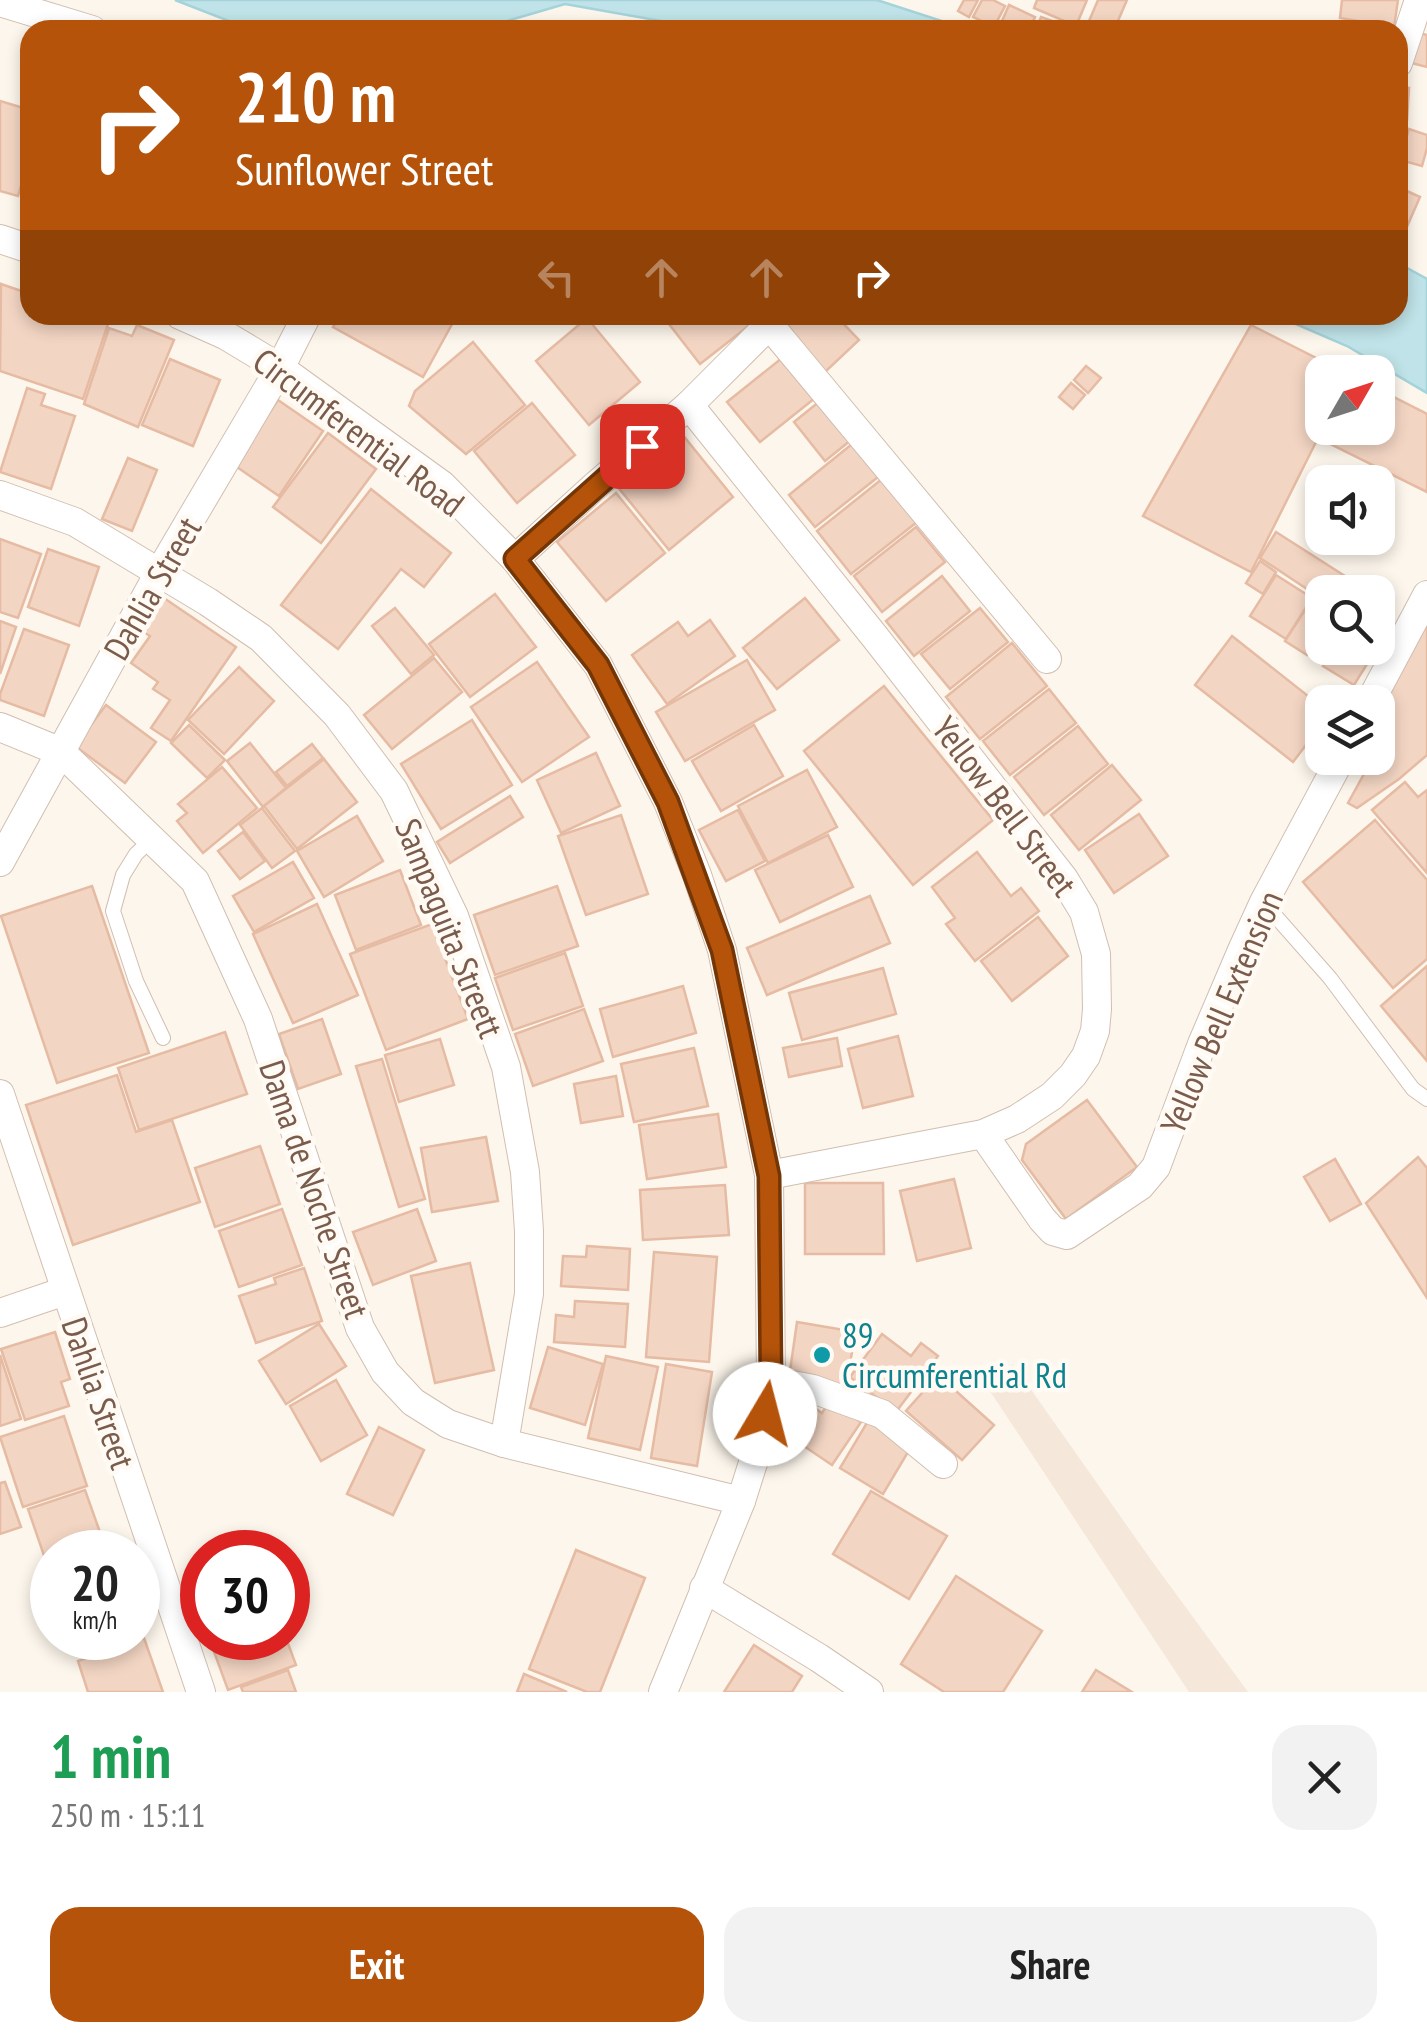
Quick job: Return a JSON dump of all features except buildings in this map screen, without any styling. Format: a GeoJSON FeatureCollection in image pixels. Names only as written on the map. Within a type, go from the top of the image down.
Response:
{"type":"FeatureCollection","features":[{"type":"Feature","properties":{"kind":"street"},"geometry":{"type":"LineString","coordinates":[[0,2],[59,20]]}},
{"type":"Feature","properties":{"kind":"street"},"geometry":{"type":"LineString","coordinates":[[1408,42],[1419,17]]}},
{"type":"Feature","properties":{"kind":"street","name":"Circumferential Road"},"geometry":{"type":"LineString","coordinates":[[201,325],[280,368],[442,485],[515,559],[598,665],[668,802],[722,950],[769,1176],[771,1381],[742,1501],[663,1692]]}},
{"type":"Feature","properties":{"kind":"street","name":"Dahlia Street"},"geometry":{"type":"LineString","coordinates":[[0,862],[159,573],[302,325]]}},
{"type":"Feature","properties":{"kind":"street"},"geometry":{"type":"LineString","coordinates":[[515,559],[689,405],[761,325]]}},
{"type":"Feature","properties":{"kind":"street"},"geometry":{"type":"LineString","coordinates":[[769,325],[1047,659]]}},
{"type":"Feature","properties":{"kind":"street","name":"Yellow Bell Street"},"geometry":{"type":"LineString","coordinates":[[689,405],[1064,879],[1084,912],[1096,954],[1096,1032],[1073,1075],[1052,1096],[982,1134],[769,1176]]}},
{"type":"Feature","properties":{"kind":"street","name":"Sampaguita Streett"},"geometry":{"type":"LineString","coordinates":[[0,495],[74,522],[261,638],[337,715],[394,791],[454,916],[506,1068],[524,1172],[530,1294],[504,1443]]}},
{"type":"Feature","properties":{"kind":"street"},"geometry":{"type":"LineString","coordinates":[[1379,685],[1427,596]]}},
{"type":"Feature","properties":{"kind":"street","name":"Dama de Noche Street"},"geometry":{"type":"LineString","coordinates":[[0,727],[61,752],[196,881],[258,1019],[360,1328],[385,1372],[413,1402],[448,1424],[504,1443],[742,1501]]}},
{"type":"Feature","properties":{"kind":"street","name":"Yellow Bell Extension"},"geometry":{"type":"LineString","coordinates":[[982,1134],[1042,1219],[1053,1230],[1067,1235],[1140,1186],[1156,1167],[1202,1044],[1264,902],[1332,775]]}},
{"type":"Feature","properties":{"kind":"street","name":"Dahlia Street"},"geometry":{"type":"LineString","coordinates":[[0,1094],[201,1692]]}},
{"type":"Feature","properties":{"kind":"street"},"geometry":{"type":"LineString","coordinates":[[0,1312],[64,1291]]}},
{"type":"Feature","properties":{"kind":"street"},"geometry":{"type":"LineString","coordinates":[[771,1381],[813,1389],[882,1414],[944,1464]]}},
{"type":"Feature","properties":{"kind":"street"},"geometry":{"type":"LineString","coordinates":[[704,1588],[869,1692]]}},
{"type":"Feature","properties":{"kind":"lane"},"geometry":{"type":"LineString","coordinates":[[152,839],[136,854],[123,876],[113,911],[136,981],[162,1038]]}},
{"type":"Feature","properties":{"kind":"lane"},"geometry":{"type":"LineString","coordinates":[[1264,902],[1330,978],[1413,1089],[1427,1099]]}},
{"type":"Feature","properties":{"kind":"shaded area"},"geometry":{"type":"Polygon","coordinates":[[[1013,1364],[1248,1692],[1189,1692],[986,1385],[1013,1364]]]}},
{"type":"Feature","properties":{"kind":"water"},"geometry":{"type":"Polygon","coordinates":[[[175,0],[877,0],[939,20],[655,20],[565,4],[510,20],[226,20],[175,0]]]}},
{"type":"Feature","properties":{"kind":"water"},"geometry":{"type":"Polygon","coordinates":[[[1408,269],[1427,279],[1427,393],[1395,374],[1395,355],[1362,355],[1298,325],[1408,325],[1408,269]]]}},
{"type":"Feature","properties":{"kind":"place","name":"89 Circumferential Rd"},"geometry":{"type":"Point","coordinates":[822,1355]}},
{"type":"Feature","properties":{"kind":"route"},"geometry":{"type":"LineString","coordinates":[[642,446],[515,559],[598,665],[668,802],[722,950],[769,1176],[771,1381],[765,1414]]}}]}
